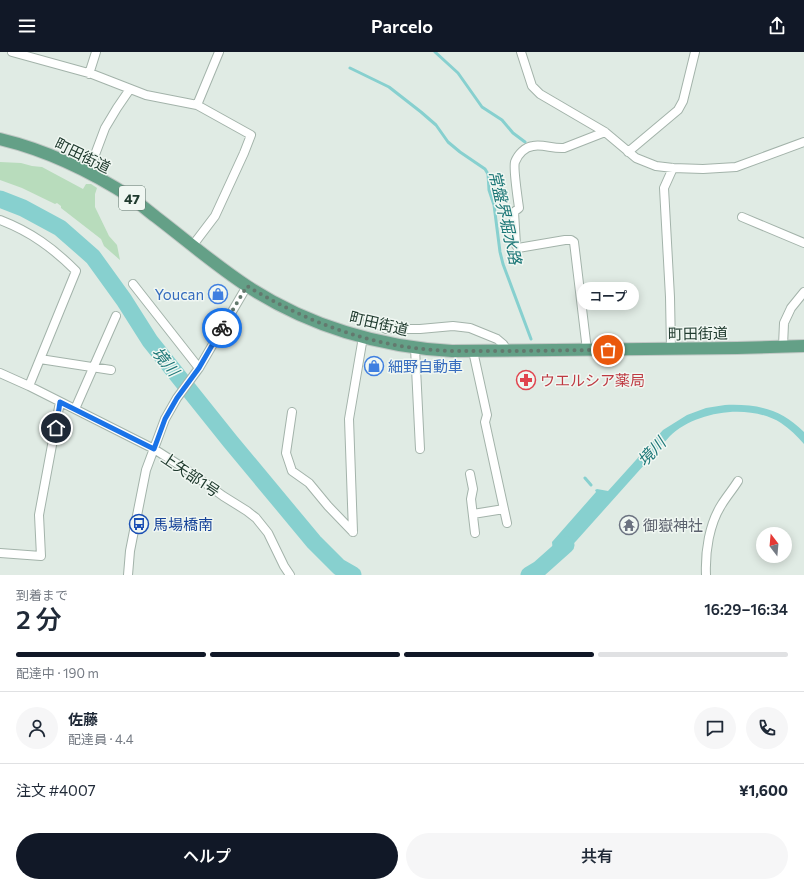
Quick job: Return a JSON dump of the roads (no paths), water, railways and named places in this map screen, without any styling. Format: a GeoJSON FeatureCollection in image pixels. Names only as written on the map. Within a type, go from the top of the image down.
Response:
{"type":"FeatureCollection","features":[{"type":"Feature","properties":{"kind":"main road","name":"町田街道"},"geometry":{"type":"LineString","coordinates":[[0,139],[59,159],[93,176],[131,198],[247,286],[292,311],[334,328],[363,337],[414,348],[444,351],[670,349],[783,346],[803,349]]}},
{"type":"Feature","properties":{"kind":"street"},"geometry":{"type":"LineString","coordinates":[[12,52],[89,74],[146,95],[197,105],[251,135],[215,216],[193,245]]}},
{"type":"Feature","properties":{"kind":"street"},"geometry":{"type":"LineString","coordinates":[[89,74],[96,52]]}},
{"type":"Feature","properties":{"kind":"street"},"geometry":{"type":"LineString","coordinates":[[197,105],[219,52]]}},
{"type":"Feature","properties":{"kind":"street"},"geometry":{"type":"LineString","coordinates":[[521,52],[532,86],[540,94],[605,132],[636,158],[656,166],[703,169],[736,167],[804,142]]}},
{"type":"Feature","properties":{"kind":"street"},"geometry":{"type":"LineString","coordinates":[[628,152],[678,110],[683,101],[695,52]]}},
{"type":"Feature","properties":{"kind":"street"},"geometry":{"type":"LineString","coordinates":[[93,160],[105,128],[130,89]]}},
{"type":"Feature","properties":{"kind":"street"},"geometry":{"type":"LineString","coordinates":[[587,350],[574,242],[571,240],[566,240],[518,248],[516,245],[514,212],[518,208],[515,162],[522,150],[531,146],[556,149],[564,148],[605,132]]}},
{"type":"Feature","properties":{"kind":"street"},"geometry":{"type":"LineString","coordinates":[[670,349],[670,297],[664,188],[674,168]]}},
{"type":"Feature","properties":{"kind":"street"},"geometry":{"type":"LineString","coordinates":[[742,217],[804,243]]}},
{"type":"Feature","properties":{"kind":"street"},"geometry":{"type":"LineString","coordinates":[[0,220],[15,226],[36,238],[56,252],[76,271],[30,386]]}},
{"type":"Feature","properties":{"kind":"street"},"geometry":{"type":"LineString","coordinates":[[133,284],[197,370]]}},
{"type":"Feature","properties":{"kind":"street"},"geometry":{"type":"LineString","coordinates":[[128,575],[129,558],[135,522],[146,470],[165,419],[178,396],[197,370],[247,286]]}},
{"type":"Feature","properties":{"kind":"street"},"geometry":{"type":"LineString","coordinates":[[783,346],[784,323],[791,308],[804,292]]}},
{"type":"Feature","properties":{"kind":"street"},"geometry":{"type":"LineString","coordinates":[[75,409],[116,316]]}},
{"type":"Feature","properties":{"kind":"street"},"geometry":{"type":"LineString","coordinates":[[368,320],[386,329],[420,329],[453,326],[470,328],[497,339],[508,351]]}},
{"type":"Feature","properties":{"kind":"street"},"geometry":{"type":"LineString","coordinates":[[292,412],[286,453],[292,471],[309,483],[352,532],[349,419],[363,337]]}},
{"type":"Feature","properties":{"kind":"street"},"geometry":{"type":"LineString","coordinates":[[414,348],[420,449]]}},
{"type":"Feature","properties":{"kind":"street"},"geometry":{"type":"LineString","coordinates":[[473,351],[487,415],[485,422],[507,523]]}},
{"type":"Feature","properties":{"kind":"street"},"geometry":{"type":"LineString","coordinates":[[40,359],[112,370]]}},
{"type":"Feature","properties":{"kind":"street","name":"上矢部1号"},"geometry":{"type":"LineString","coordinates":[[0,373],[30,386],[154,449],[247,511],[256,518],[268,533],[290,575]]}},
{"type":"Feature","properties":{"kind":"street"},"geometry":{"type":"LineString","coordinates":[[0,553],[41,556],[40,515],[60,402]]}},
{"type":"Feature","properties":{"kind":"street"},"geometry":{"type":"LineString","coordinates":[[470,474],[473,488],[471,499],[475,533]]}},
{"type":"Feature","properties":{"kind":"street"},"geometry":{"type":"LineString","coordinates":[[706,575],[706,555],[710,533],[722,503],[738,481]]}},
{"type":"Feature","properties":{"kind":"street"},"geometry":{"type":"LineString","coordinates":[[473,514],[504,509]]}},
{"type":"Feature","properties":{"kind":"water"},"geometry":{"type":"Polygon","coordinates":[[[725,405],[747,405],[768,409],[777,413],[795,424],[804,432],[804,444],[781,423],[754,413],[723,413],[708,416],[681,427],[670,436],[559,559],[548,567],[553,552],[552,542],[596,492],[595,490],[608,491],[663,430],[687,415],[706,408],[725,405]]]}},
{"type":"Feature","properties":{"kind":"waterway"},"geometry":{"type":"LineString","coordinates":[[435,52],[458,73],[482,107],[502,120],[513,133],[525,142]]}},
{"type":"Feature","properties":{"kind":"waterway","name":"常盤界堀水路"},"geometry":{"type":"LineString","coordinates":[[350,68],[389,87],[436,125],[448,142],[485,169],[488,174],[489,190],[494,205],[503,264],[531,339]]}},
{"type":"Feature","properties":{"kind":"waterway","name":"境川"},"geometry":{"type":"LineString","coordinates":[[0,199],[23,208],[60,228],[93,257],[124,300],[150,341],[230,441],[314,542],[339,567],[353,575]]}},
{"type":"Feature","properties":{"kind":"waterway","name":"常盤界堀水路"},"geometry":{"type":"LineString","coordinates":[[585,478],[591,485]]}},
{"type":"Feature","properties":{"kind":"waterway","name":"境川"},"geometry":{"type":"LineString","coordinates":[[529,575],[539,569],[566,545]]}},
{"type":"Feature","properties":{"kind":"place","name":"Youcan"},"geometry":{"type":"Point","coordinates":[218,294]}},
{"type":"Feature","properties":{"kind":"place","name":"コープ"},"geometry":{"type":"Point","coordinates":[608,350]}},
{"type":"Feature","properties":{"kind":"place","name":"細野自動車"},"geometry":{"type":"Point","coordinates":[374,366]}},
{"type":"Feature","properties":{"kind":"place","name":"ウエルシア薬局"},"geometry":{"type":"Point","coordinates":[526,380]}},
{"type":"Feature","properties":{"kind":"place","name":"馬場橋南"},"geometry":{"type":"Point","coordinates":[139,524]}},
{"type":"Feature","properties":{"kind":"place","name":"御嶽神社"},"geometry":{"type":"Point","coordinates":[629,525]}}]}
